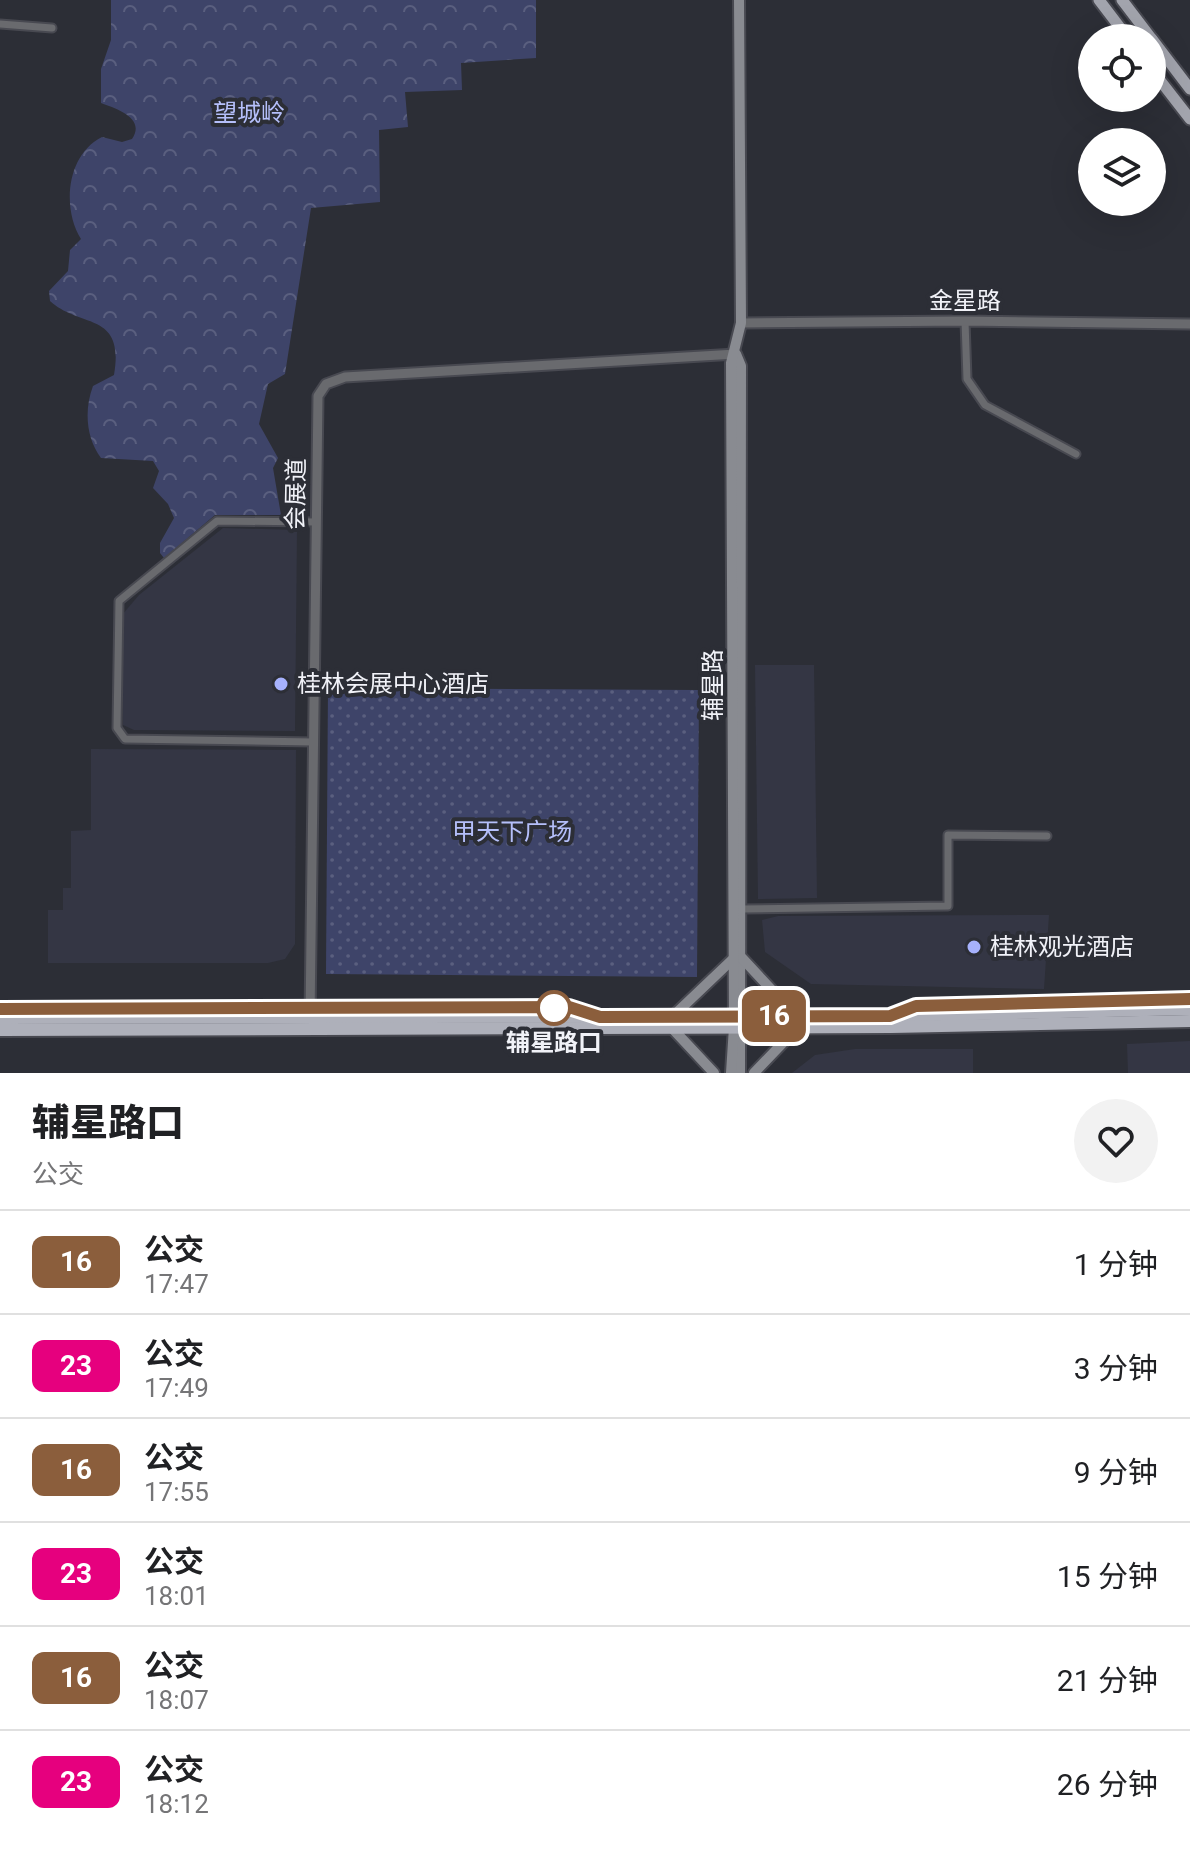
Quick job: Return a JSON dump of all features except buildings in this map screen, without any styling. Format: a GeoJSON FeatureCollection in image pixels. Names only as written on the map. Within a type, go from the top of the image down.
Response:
{"type":"FeatureCollection","features":[{"type":"Feature","properties":{"kind":"highway"},"geometry":{"type":"LineString","coordinates":[[0,1018],[738,1022],[1190,1009]]}},
{"type":"Feature","properties":{"kind":"highway"},"geometry":{"type":"LineString","coordinates":[[797,1021],[1190,1021]]}},
{"type":"Feature","properties":{"kind":"highway"},"geometry":{"type":"LineString","coordinates":[[0,1030],[672,1022]]}},
{"type":"Feature","properties":{"kind":"main road","name":"辅星路"},"geometry":{"type":"LineString","coordinates":[[738,1022],[731,363],[736,354],[741,323],[739,0]]}},
{"type":"Feature","properties":{"kind":"main road"},"geometry":{"type":"LineString","coordinates":[[1099,0],[1117,24]]}},
{"type":"Feature","properties":{"kind":"main road"},"geometry":{"type":"LineString","coordinates":[[1122,0],[1141,24]]}},
{"type":"Feature","properties":{"kind":"main road"},"geometry":{"type":"LineString","coordinates":[[1166,57],[1190,89]]}},
{"type":"Feature","properties":{"kind":"main road"},"geometry":{"type":"LineString","coordinates":[[1166,88],[1190,119]]}},
{"type":"Feature","properties":{"kind":"main road","name":"辅星路"},"geometry":{"type":"LineString","coordinates":[[736,354],[741,366],[742,909],[738,958]]}},
{"type":"Feature","properties":{"kind":"main road"},"geometry":{"type":"LineString","coordinates":[[714,1073],[672,1022],[738,958],[797,1021],[754,1073]]}},
{"type":"Feature","properties":{"kind":"main road"},"geometry":{"type":"LineString","coordinates":[[731,1073],[738,1022]]}},
{"type":"Feature","properties":{"kind":"main road"},"geometry":{"type":"LineString","coordinates":[[738,1022],[740,1073]]}},
{"type":"Feature","properties":{"kind":"street"},"geometry":{"type":"LineString","coordinates":[[0,24],[52,28]]}},
{"type":"Feature","properties":{"kind":"street","name":"金星路"},"geometry":{"type":"LineString","coordinates":[[741,323],[965,321],[1190,324]]}},
{"type":"Feature","properties":{"kind":"street"},"geometry":{"type":"LineString","coordinates":[[965,321],[967,379],[985,405],[1076,454]]}},
{"type":"Feature","properties":{"kind":"street","name":"会展道"},"geometry":{"type":"LineString","coordinates":[[310,1018],[318,396],[326,384],[345,377],[736,354]]}},
{"type":"Feature","properties":{"kind":"street"},"geometry":{"type":"LineString","coordinates":[[313,742],[125,739],[117,728],[119,601],[217,521],[316,522]]}},
{"type":"Feature","properties":{"kind":"street"},"geometry":{"type":"LineString","coordinates":[[742,909],[948,906],[948,835],[1047,836]]}},
{"type":"Feature","properties":{"kind":"shaded area"},"geometry":{"type":"Polygon","coordinates":[[[223,528],[297,530],[295,731],[134,730],[123,725],[122,615],[139,595],[223,528]]]}},
{"type":"Feature","properties":{"kind":"shaded area"},"geometry":{"type":"Polygon","coordinates":[[[755,665],[814,665],[817,898],[758,899],[755,665]]]}},
{"type":"Feature","properties":{"kind":"shaded area"},"geometry":{"type":"Polygon","coordinates":[[[91,749],[296,750],[295,944],[285,959],[268,963],[48,963],[48,910],[63,910],[63,888],[71,888],[71,831],[91,830],[91,749]]]}},
{"type":"Feature","properties":{"kind":"shaded area"},"geometry":{"type":"Polygon","coordinates":[[[1049,915],[1044,989],[811,984],[765,952],[762,920],[778,916],[1049,915]]]}},
{"type":"Feature","properties":{"kind":"shaded area"},"geometry":{"type":"Polygon","coordinates":[[[1190,1041],[1190,1073],[1128,1073],[1127,1044],[1190,1041]]]}},
{"type":"Feature","properties":{"kind":"shaded area"},"geometry":{"type":"Polygon","coordinates":[[[855,1049],[973,1049],[973,1073],[792,1073],[815,1055],[855,1049]]]}},
{"type":"Feature","properties":{"kind":"green space","name":"望城岭"},"geometry":{"type":"Polygon","coordinates":[[[111,0],[536,0],[536,58],[461,63],[462,90],[405,92],[408,127],[379,130],[380,202],[311,208],[285,374],[268,384],[259,424],[278,458],[273,468],[281,515],[215,515],[164,558],[160,553],[160,543],[174,518],[168,504],[153,488],[159,471],[153,461],[101,458],[92,442],[88,414],[90,395],[93,386],[114,375],[116,355],[113,340],[98,324],[62,310],[50,301],[49,291],[68,271],[70,250],[81,239],[71,213],[70,198],[71,184],[81,156],[102,137],[122,142],[132,139],[135,132],[133,120],[128,115],[101,103],[101,69],[111,40],[111,0]]]}},
{"type":"Feature","properties":{"kind":"green space","name":"甲天下广场"},"geometry":{"type":"Polygon","coordinates":[[[328,688],[699,690],[697,977],[326,974],[328,688]]]}},
{"type":"Feature","properties":{"kind":"bus line","name":"16"},"geometry":{"type":"LineString","coordinates":[[0,1009],[569,1007],[600,1017],[890,1016],[916,1006],[1190,999]]}},
{"type":"Feature","properties":{"kind":"place","name":"桂林会展中心酒店"},"geometry":{"type":"Point","coordinates":[281,684]}},
{"type":"Feature","properties":{"kind":"place","name":"桂林观光酒店"},"geometry":{"type":"Point","coordinates":[974,947]}},
{"type":"Feature","properties":{"kind":"place","name":"辅星路口"},"geometry":{"type":"Point","coordinates":[554,1008]}}]}
